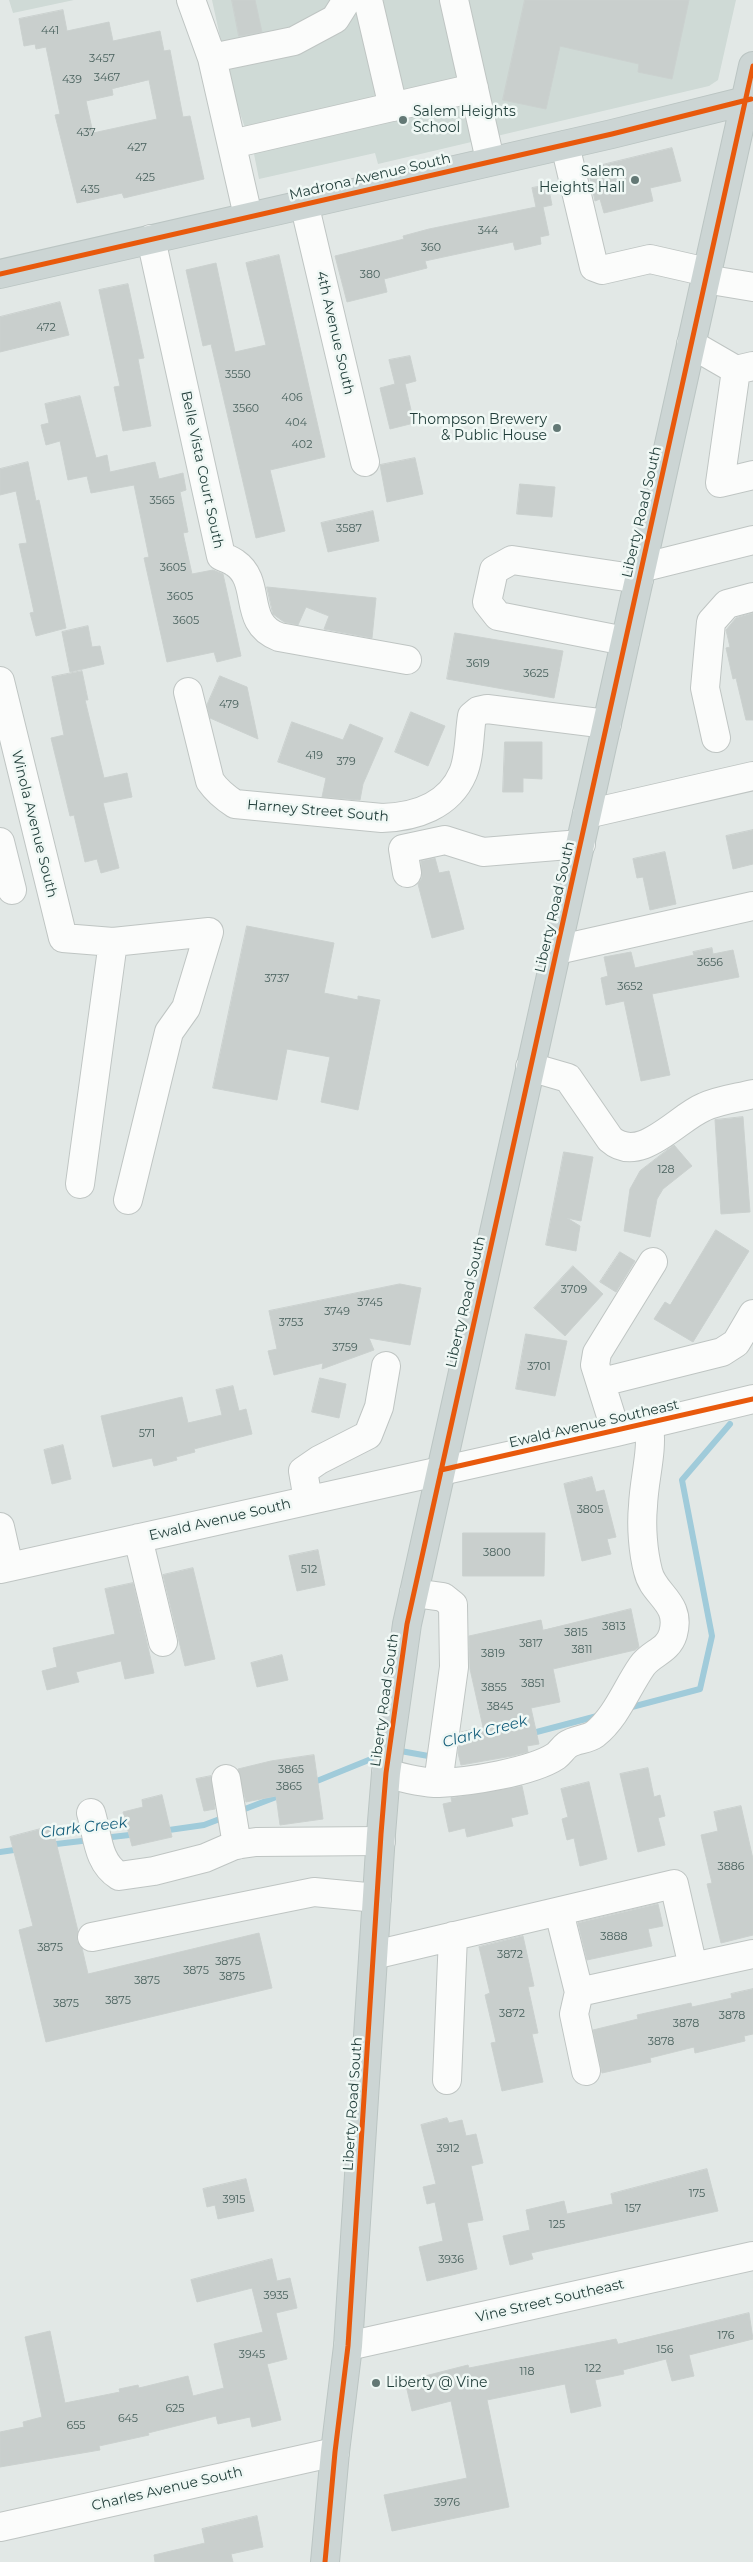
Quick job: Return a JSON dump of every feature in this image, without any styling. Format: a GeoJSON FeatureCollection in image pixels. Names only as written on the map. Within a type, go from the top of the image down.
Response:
{"type":"FeatureCollection","features":[{"type":"Feature","properties":{"kind":"main road","name":"Liberty Road South"},"geometry":{"type":"LineString","coordinates":[[325,2562],[335,2452],[348,2346],[386,1773],[398,1684],[414,1592],[440,1470],[706,276],[749,100],[753,66]]}},
{"type":"Feature","properties":{"kind":"main road","name":"Madrona Avenue South"},"geometry":{"type":"LineString","coordinates":[[0,274],[749,100]]}},
{"type":"Feature","properties":{"kind":"street"},"geometry":{"type":"LineString","coordinates":[[191,0],[212,58],[248,216]]}},
{"type":"Feature","properties":{"kind":"street"},"geometry":{"type":"LineString","coordinates":[[212,58],[294,41],[336,19],[347,0]]}},
{"type":"Feature","properties":{"kind":"street"},"geometry":{"type":"LineString","coordinates":[[368,0],[393,107]]}},
{"type":"Feature","properties":{"kind":"street"},"geometry":{"type":"LineString","coordinates":[[454,0],[490,160]]}},
{"type":"Feature","properties":{"kind":"street"},"geometry":{"type":"LineString","coordinates":[[232,144],[474,88]]}},
{"type":"Feature","properties":{"kind":"street"},"geometry":{"type":"LineString","coordinates":[[565,144],[594,267],[602,270],[650,259],[706,276],[753,287]]}},
{"type":"Feature","properties":{"kind":"street","name":"4th Avenue South"},"geometry":{"type":"LineString","coordinates":[[304,203],[365,462]]}},
{"type":"Feature","properties":{"kind":"street","name":"Belle Vista Court South"},"geometry":{"type":"LineString","coordinates":[[152,239],[221,556],[236,563],[247,577],[258,621],[265,632],[279,637],[407,660]]}},
{"type":"Feature","properties":{"kind":"street"},"geometry":{"type":"LineString","coordinates":[[691,344],[744,368],[741,423],[720,483],[753,475]]}},
{"type":"Feature","properties":{"kind":"street"},"geometry":{"type":"LineString","coordinates":[[625,641],[498,616],[487,602],[494,570],[512,560],[640,574],[753,540]]}},
{"type":"Feature","properties":{"kind":"street"},"geometry":{"type":"LineString","coordinates":[[716,738],[705,688],[711,622],[727,604],[753,597]]}},
{"type":"Feature","properties":{"kind":"street","name":"Winola Avenue South"},"geometry":{"type":"LineString","coordinates":[[0,681],[62,938],[114,942]]}},
{"type":"Feature","properties":{"kind":"street","name":"Harney Street South"},"geometry":{"type":"LineString","coordinates":[[188,692],[210,781],[218,793],[228,800],[235,804],[382,818],[401,817],[421,811],[437,804],[449,795],[463,772],[472,716],[478,711],[487,710],[607,724]]}},
{"type":"Feature","properties":{"kind":"street"},"geometry":{"type":"LineString","coordinates":[[587,814],[753,776]]}},
{"type":"Feature","properties":{"kind":"street"},"geometry":{"type":"LineString","coordinates":[[407,873],[404,849],[445,840],[483,852],[580,844]]}},
{"type":"Feature","properties":{"kind":"street"},"geometry":{"type":"LineString","coordinates":[[0,842],[6,891],[47,881]]}},
{"type":"Feature","properties":{"kind":"street"},"geometry":{"type":"LineString","coordinates":[[557,950],[753,906]]}},
{"type":"Feature","properties":{"kind":"street"},"geometry":{"type":"LineString","coordinates":[[80,1184],[114,942],[209,932],[186,1008],[169,1032],[128,1200]]}},
{"type":"Feature","properties":{"kind":"street"},"geometry":{"type":"LineString","coordinates":[[530,1067],[568,1078],[610,1139],[620,1146],[644,1145],[705,1106],[753,1094]]}},
{"type":"Feature","properties":{"kind":"street"},"geometry":{"type":"LineString","coordinates":[[616,1432],[602,1382],[595,1365],[597,1354],[653,1262]]}},
{"type":"Feature","properties":{"kind":"street"},"geometry":{"type":"LineString","coordinates":[[602,1382],[722,1352],[736,1343],[753,1314]]}},
{"type":"Feature","properties":{"kind":"street"},"geometry":{"type":"LineString","coordinates":[[308,1500],[303,1471],[318,1460],[368,1435],[379,1407],[386,1366]]}},
{"type":"Feature","properties":{"kind":"street","name":"Ewald Avenue Southeast"},"geometry":{"type":"LineString","coordinates":[[440,1470],[616,1432],[753,1399]]}},
{"type":"Feature","properties":{"kind":"street"},"geometry":{"type":"LineString","coordinates":[[386,1773],[438,1783],[503,1774],[540,1764],[557,1755],[567,1745],[594,1735],[622,1702],[643,1664],[666,1648],[673,1635],[675,1621],[666,1597],[648,1572],[642,1508],[651,1443],[649,1424]]}},
{"type":"Feature","properties":{"kind":"street","name":"Ewald Avenue South"},"geometry":{"type":"LineString","coordinates":[[4,1568],[440,1470]]}},
{"type":"Feature","properties":{"kind":"street"},"geometry":{"type":"LineString","coordinates":[[0,1527],[4,1568]]}},
{"type":"Feature","properties":{"kind":"street"},"geometry":{"type":"LineString","coordinates":[[138,1538],[163,1642]]}},
{"type":"Feature","properties":{"kind":"street"},"geometry":{"type":"LineString","coordinates":[[414,1592],[443,1597],[453,1605],[454,1667],[438,1783]]}},
{"type":"Feature","properties":{"kind":"street"},"geometry":{"type":"LineString","coordinates":[[226,1779],[237,1846]]}},
{"type":"Feature","properties":{"kind":"street"},"geometry":{"type":"LineString","coordinates":[[91,1813],[101,1855],[108,1869],[119,1876],[140,1875],[256,1842],[381,1841]]}},
{"type":"Feature","properties":{"kind":"street"},"geometry":{"type":"LineString","coordinates":[[374,1955],[674,1884],[693,1967]]}},
{"type":"Feature","properties":{"kind":"street"},"geometry":{"type":"LineString","coordinates":[[92,1937],[314,1892],[377,1898]]}},
{"type":"Feature","properties":{"kind":"street"},"geometry":{"type":"LineString","coordinates":[[559,1912],[579,1992],[574,2014],[586,2071]]}},
{"type":"Feature","properties":{"kind":"street"},"geometry":{"type":"LineString","coordinates":[[447,2080],[453,1936]]}},
{"type":"Feature","properties":{"kind":"street"},"geometry":{"type":"LineString","coordinates":[[579,1992],[753,1954]]}},
{"type":"Feature","properties":{"kind":"street","name":"Vine Street Southeast"},"geometry":{"type":"LineString","coordinates":[[348,2346],[753,2256]]}},
{"type":"Feature","properties":{"kind":"street","name":"Charles Avenue South"},"geometry":{"type":"LineString","coordinates":[[0,2526],[335,2452]]}},
{"type":"Feature","properties":{"kind":"shaded area"},"geometry":{"type":"Polygon","coordinates":[[[9,0],[74,0],[13,13],[9,0]]]}},
{"type":"Feature","properties":{"kind":"shaded area","name":"Salem Heights School"},"geometry":{"type":"Polygon","coordinates":[[[212,0],[736,0],[718,80],[709,86],[378,164],[375,153],[259,179],[254,154],[231,87],[212,0]]]}},
{"type":"Feature","properties":{"kind":"building"},"geometry":{"type":"Polygon","coordinates":[[[232,0],[255,0],[262,32],[239,36],[232,0]]]}},
{"type":"Feature","properties":{"kind":"building"},"geometry":{"type":"Polygon","coordinates":[[[525,0],[689,0],[672,79],[638,72],[639,64],[560,46],[546,109],[503,100],[525,0]]]}},
{"type":"Feature","properties":{"kind":"building"},"geometry":{"type":"Polygon","coordinates":[[[63,10],[67,31],[109,22],[113,41],[160,31],[164,51],[170,50],[183,117],[190,116],[204,179],[124,198],[122,193],[77,203],[55,115],[60,114],[46,47],[36,49],[35,44],[24,46],[19,19],[63,10]],[[149,80],[112,89],[113,95],[86,101],[93,133],[157,119],[149,80]]]}},
{"type":"Feature","properties":{"kind":"building","name":"Salem Heights Hall"},"geometry":{"type":"Polygon","coordinates":[[[672,148],[681,181],[650,188],[653,201],[604,213],[600,199],[595,201],[590,178],[596,177],[594,167],[672,148]]]}},
{"type":"Feature","properties":{"kind":"building"},"geometry":{"type":"Polygon","coordinates":[[[548,185],[552,205],[543,207],[549,235],[540,237],[541,244],[515,250],[513,242],[425,261],[427,268],[384,279],[387,292],[347,302],[335,256],[404,239],[403,236],[429,229],[536,207],[532,188],[548,185]]]}},
{"type":"Feature","properties":{"kind":"building"},"geometry":{"type":"Polygon","coordinates":[[[279,255],[325,457],[270,470],[285,531],[256,538],[211,344],[203,346],[186,270],[216,263],[235,352],[266,345],[246,263],[279,255]]]}},
{"type":"Feature","properties":{"kind":"building"},"geometry":{"type":"Polygon","coordinates":[[[128,284],[144,358],[138,359],[151,426],[123,431],[114,387],[120,386],[99,290],[128,284]]]}},
{"type":"Feature","properties":{"kind":"building"},"geometry":{"type":"Polygon","coordinates":[[[60,302],[69,335],[0,352],[0,317],[60,302]]]}},
{"type":"Feature","properties":{"kind":"building"},"geometry":{"type":"Polygon","coordinates":[[[410,356],[416,381],[405,384],[414,423],[390,429],[380,388],[395,384],[389,360],[410,356]]]}},
{"type":"Feature","properties":{"kind":"building"},"geometry":{"type":"Polygon","coordinates":[[[80,396],[96,458],[107,455],[110,472],[155,462],[159,479],[183,473],[186,490],[180,492],[188,532],[183,533],[192,574],[213,570],[223,574],[241,656],[217,662],[214,652],[167,662],[144,558],[149,557],[134,485],[91,493],[87,476],[68,480],[60,441],[46,445],[41,425],[49,423],[45,404],[80,396]]]}},
{"type":"Feature","properties":{"kind":"building"},"geometry":{"type":"Polygon","coordinates":[[[415,458],[423,494],[387,502],[380,465],[415,458]]]}},
{"type":"Feature","properties":{"kind":"building"},"geometry":{"type":"Polygon","coordinates":[[[28,462],[36,501],[39,500],[66,628],[36,636],[30,613],[34,612],[19,544],[27,543],[16,491],[0,495],[0,469],[28,462]]]}},
{"type":"Feature","properties":{"kind":"building"},"geometry":{"type":"Polygon","coordinates":[[[520,484],[555,487],[552,517],[517,514],[520,484]]]}},
{"type":"Feature","properties":{"kind":"building"},"geometry":{"type":"Polygon","coordinates":[[[373,511],[379,541],[328,552],[321,523],[373,511]]]}},
{"type":"Feature","properties":{"kind":"building"},"geometry":{"type":"Polygon","coordinates":[[[267,587],[376,598],[372,638],[324,629],[329,616],[306,607],[298,625],[284,622],[273,614],[267,587]]]}},
{"type":"Feature","properties":{"kind":"building"},"geometry":{"type":"Polygon","coordinates":[[[753,613],[753,720],[746,720],[736,678],[733,679],[726,648],[730,647],[726,630],[736,618],[753,613]]]}},
{"type":"Feature","properties":{"kind":"building"},"geometry":{"type":"Polygon","coordinates":[[[88,626],[92,647],[100,646],[104,664],[70,672],[62,632],[88,626]]]}},
{"type":"Feature","properties":{"kind":"building"},"geometry":{"type":"Polygon","coordinates":[[[455,633],[563,651],[554,698],[447,679],[455,633]]]}},
{"type":"Feature","properties":{"kind":"building"},"geometry":{"type":"Polygon","coordinates":[[[82,671],[88,700],[85,700],[104,778],[127,773],[132,797],[103,803],[119,868],[101,873],[97,859],[85,862],[74,815],[70,816],[51,738],[64,735],[52,677],[82,671]]]}},
{"type":"Feature","properties":{"kind":"building"},"geometry":{"type":"Polygon","coordinates":[[[220,676],[247,687],[258,739],[210,718],[207,705],[220,676]]]}},
{"type":"Feature","properties":{"kind":"building"},"geometry":{"type":"Polygon","coordinates":[[[411,712],[445,726],[428,766],[395,752],[411,712]]]}},
{"type":"Feature","properties":{"kind":"building"},"geometry":{"type":"Polygon","coordinates":[[[292,722],[343,740],[350,724],[383,738],[363,784],[360,800],[322,797],[326,778],[278,762],[292,722]]]}},
{"type":"Feature","properties":{"kind":"building"},"geometry":{"type":"Polygon","coordinates":[[[505,742],[542,742],[542,779],[523,778],[523,792],[503,792],[505,742]]]}},
{"type":"Feature","properties":{"kind":"building"},"geometry":{"type":"Polygon","coordinates":[[[753,830],[753,864],[733,869],[726,836],[753,830]]]}},
{"type":"Feature","properties":{"kind":"building"},"geometry":{"type":"Polygon","coordinates":[[[665,852],[676,904],[650,910],[643,877],[637,878],[633,859],[665,852]]]}},
{"type":"Feature","properties":{"kind":"building"},"geometry":{"type":"Polygon","coordinates":[[[435,858],[439,873],[449,871],[464,929],[432,938],[418,884],[422,878],[421,861],[435,858]]]}},
{"type":"Feature","properties":{"kind":"building"},"geometry":{"type":"Polygon","coordinates":[[[247,926],[334,943],[324,993],[358,1000],[358,996],[380,1000],[358,1110],[321,1102],[330,1057],[287,1049],[277,1100],[213,1088],[247,926]]]}},
{"type":"Feature","properties":{"kind":"building"},"geometry":{"type":"Polygon","coordinates":[[[712,948],[713,954],[733,950],[739,977],[652,994],[670,1075],[641,1081],[624,1001],[606,1005],[601,978],[608,976],[604,957],[631,952],[635,968],[694,955],[693,952],[712,948]]]}},
{"type":"Feature","properties":{"kind":"building"},"geometry":{"type":"Polygon","coordinates":[[[743,1117],[750,1212],[721,1214],[715,1120],[743,1117]]]}},
{"type":"Feature","properties":{"kind":"building"},"geometry":{"type":"Polygon","coordinates":[[[674,1145],[692,1166],[663,1189],[657,1199],[650,1237],[624,1231],[630,1189],[640,1171],[674,1145]]]}},
{"type":"Feature","properties":{"kind":"building"},"geometry":{"type":"Polygon","coordinates":[[[564,1152],[593,1157],[581,1221],[567,1218],[580,1226],[576,1251],[546,1245],[564,1152]]]}},
{"type":"Feature","properties":{"kind":"building"},"geometry":{"type":"Polygon","coordinates":[[[716,1230],[749,1251],[693,1342],[654,1319],[665,1302],[670,1305],[716,1230]]]}},
{"type":"Feature","properties":{"kind":"building"},"geometry":{"type":"Polygon","coordinates":[[[620,1252],[635,1261],[616,1292],[600,1282],[620,1252]]]}},
{"type":"Feature","properties":{"kind":"building"},"geometry":{"type":"Polygon","coordinates":[[[573,1266],[603,1294],[565,1336],[534,1308],[573,1266]]]}},
{"type":"Feature","properties":{"kind":"building"},"geometry":{"type":"Polygon","coordinates":[[[400,1284],[421,1288],[410,1345],[369,1338],[374,1350],[322,1369],[323,1363],[274,1375],[268,1351],[277,1349],[269,1311],[400,1284]]]}},
{"type":"Feature","properties":{"kind":"building"},"geometry":{"type":"Polygon","coordinates":[[[526,1334],[567,1341],[555,1396],[516,1389],[526,1334]]]}},
{"type":"Feature","properties":{"kind":"building"},"geometry":{"type":"Polygon","coordinates":[[[320,1378],[346,1384],[339,1418],[312,1412],[320,1378]]]}},
{"type":"Feature","properties":{"kind":"building"},"geometry":{"type":"Polygon","coordinates":[[[233,1386],[239,1411],[246,1409],[252,1434],[194,1449],[195,1452],[176,1457],[177,1460],[154,1466],[152,1458],[113,1467],[101,1416],[182,1397],[188,1423],[222,1415],[216,1390],[233,1386]]]}},
{"type":"Feature","properties":{"kind":"building"},"geometry":{"type":"Polygon","coordinates":[[[63,1445],[71,1479],[52,1484],[44,1450],[63,1445]]]}},
{"type":"Feature","properties":{"kind":"building"},"geometry":{"type":"Polygon","coordinates":[[[592,1477],[596,1492],[604,1490],[616,1537],[607,1539],[611,1554],[582,1561],[564,1484],[592,1477]]]}},
{"type":"Feature","properties":{"kind":"building"},"geometry":{"type":"Polygon","coordinates":[[[463,1533],[545,1533],[544,1576],[463,1576],[463,1533]]]}},
{"type":"Feature","properties":{"kind":"building"},"geometry":{"type":"Polygon","coordinates":[[[318,1550],[325,1585],[297,1591],[289,1556],[318,1550]]]}},
{"type":"Feature","properties":{"kind":"building"},"geometry":{"type":"Polygon","coordinates":[[[193,1568],[215,1659],[185,1666],[163,1575],[193,1568]]]}},
{"type":"Feature","properties":{"kind":"building"},"geometry":{"type":"Polygon","coordinates":[[[133,1583],[154,1673],[125,1679],[121,1661],[76,1672],[79,1682],[47,1690],[42,1671],[57,1667],[53,1648],[115,1634],[105,1589],[133,1583]]]}},
{"type":"Feature","properties":{"kind":"building"},"geometry":{"type":"Polygon","coordinates":[[[631,1609],[639,1647],[635,1650],[553,1669],[560,1702],[531,1708],[539,1744],[527,1746],[528,1752],[461,1765],[458,1753],[461,1732],[483,1727],[470,1669],[469,1636],[541,1620],[543,1630],[631,1609]]]}},
{"type":"Feature","properties":{"kind":"building"},"geometry":{"type":"Polygon","coordinates":[[[282,1655],[288,1680],[257,1687],[251,1663],[282,1655]]]}},
{"type":"Feature","properties":{"kind":"building"},"geometry":{"type":"Polygon","coordinates":[[[314,1755],[323,1819],[280,1825],[276,1796],[246,1802],[238,1769],[271,1761],[314,1755]]]}},
{"type":"Feature","properties":{"kind":"building"},"geometry":{"type":"Polygon","coordinates":[[[648,1768],[654,1797],[660,1795],[665,1816],[658,1818],[665,1845],[638,1852],[620,1774],[648,1768]]]}},
{"type":"Feature","properties":{"kind":"building"},"geometry":{"type":"Polygon","coordinates":[[[211,1776],[215,1809],[204,1811],[196,1779],[211,1776]]]}},
{"type":"Feature","properties":{"kind":"building"},"geometry":{"type":"Polygon","coordinates":[[[589,1782],[607,1859],[580,1866],[574,1838],[567,1840],[562,1819],[568,1817],[561,1789],[589,1782]]]}},
{"type":"Feature","properties":{"kind":"building"},"geometry":{"type":"Polygon","coordinates":[[[522,1786],[528,1814],[511,1818],[513,1826],[467,1837],[465,1828],[449,1832],[443,1804],[452,1802],[451,1798],[522,1786]]]}},
{"type":"Feature","properties":{"kind":"building"},"geometry":{"type":"Polygon","coordinates":[[[162,1795],[172,1837],[132,1846],[123,1812],[143,1807],[142,1800],[162,1795]]]}},
{"type":"Feature","properties":{"kind":"building"},"geometry":{"type":"Polygon","coordinates":[[[741,1806],[753,1859],[753,1935],[721,1943],[707,1884],[712,1883],[701,1835],[718,1831],[714,1812],[741,1806]]]}},
{"type":"Feature","properties":{"kind":"building"},"geometry":{"type":"Polygon","coordinates":[[[52,1826],[78,1931],[77,1941],[82,1948],[88,1974],[259,1933],[272,1988],[46,2042],[19,1930],[33,1926],[10,1837],[52,1826]]]}},
{"type":"Feature","properties":{"kind":"building"},"geometry":{"type":"Polygon","coordinates":[[[658,1904],[663,1926],[648,1929],[652,1946],[587,1960],[578,1923],[658,1904]]]}},
{"type":"Feature","properties":{"kind":"building"},"geometry":{"type":"Polygon","coordinates":[[[523,1936],[534,1986],[528,1987],[538,2033],[532,2034],[543,2082],[502,2091],[491,2043],[496,2042],[485,1995],[490,1993],[479,1947],[523,1936]]]}},
{"type":"Feature","properties":{"kind":"building"},"geometry":{"type":"Polygon","coordinates":[[[753,1989],[753,2034],[744,2036],[745,2041],[695,2053],[694,2047],[650,2058],[651,2062],[602,2073],[593,2030],[638,2019],[637,2015],[691,2003],[692,2007],[732,1998],[731,1994],[753,1989]]]}},
{"type":"Feature","properties":{"kind":"building"},"geometry":{"type":"Polygon","coordinates":[[[447,2118],[449,2123],[462,2120],[466,2136],[476,2134],[483,2163],[471,2166],[483,2220],[467,2223],[477,2269],[427,2281],[419,2247],[443,2241],[435,2202],[427,2204],[423,2187],[436,2184],[421,2125],[447,2118]]]}},
{"type":"Feature","properties":{"kind":"building"},"geometry":{"type":"Polygon","coordinates":[[[707,2169],[718,2211],[531,2253],[533,2259],[510,2265],[503,2236],[530,2230],[526,2210],[564,2201],[567,2214],[613,2204],[611,2194],[707,2169]]]}},
{"type":"Feature","properties":{"kind":"building"},"geometry":{"type":"Polygon","coordinates":[[[246,2179],[254,2211],[218,2219],[215,2205],[207,2207],[203,2189],[246,2179]]]}},
{"type":"Feature","properties":{"kind":"building"},"geometry":{"type":"Polygon","coordinates":[[[272,2259],[277,2281],[290,2278],[297,2308],[276,2313],[287,2359],[267,2364],[281,2420],[252,2427],[250,2417],[218,2424],[216,2416],[148,2433],[149,2435],[99,2446],[100,2450],[0,2467],[0,2432],[24,2427],[23,2422],[42,2417],[25,2337],[50,2331],[65,2403],[120,2392],[119,2389],[138,2385],[139,2388],[188,2376],[193,2396],[224,2388],[214,2344],[263,2332],[252,2288],[197,2302],[191,2280],[272,2259]]]}},
{"type":"Feature","properties":{"kind":"building"},"geometry":{"type":"Polygon","coordinates":[[[749,2313],[753,2339],[689,2355],[694,2376],[672,2381],[666,2359],[623,2370],[624,2374],[595,2380],[601,2406],[571,2413],[565,2384],[487,2400],[509,2507],[392,2531],[384,2495],[467,2478],[451,2401],[412,2411],[405,2381],[468,2365],[469,2368],[616,2339],[618,2344],[749,2313]]]}},
{"type":"Feature","properties":{"kind":"building"},"geometry":{"type":"Polygon","coordinates":[[[257,2516],[263,2547],[231,2554],[233,2562],[155,2562],[154,2555],[205,2543],[202,2529],[257,2516]]]}},
{"type":"Feature","properties":{"kind":"waterway","name":"Clark Creek"},"geometry":{"type":"LineString","coordinates":[[628,1708],[700,1689],[712,1636],[682,1480],[730,1424]]}},
{"type":"Feature","properties":{"kind":"waterway","name":"Clark Creek"},"geometry":{"type":"LineString","coordinates":[[529,1734],[601,1715]]}},
{"type":"Feature","properties":{"kind":"waterway","name":"Clark Creek"},"geometry":{"type":"LineString","coordinates":[[395,1750],[434,1757]]}},
{"type":"Feature","properties":{"kind":"waterway","name":"Clark Creek"},"geometry":{"type":"LineString","coordinates":[[312,1783],[381,1755]]}},
{"type":"Feature","properties":{"kind":"waterway","name":"Clark Creek"},"geometry":{"type":"LineString","coordinates":[[237,1812],[284,1794]]}},
{"type":"Feature","properties":{"kind":"waterway","name":"Clark Creek"},"geometry":{"type":"LineString","coordinates":[[162,1831],[204,1825],[225,1817]]}},
{"type":"Feature","properties":{"kind":"waterway","name":"Clark Creek"},"geometry":{"type":"LineString","coordinates":[[103,1838],[138,1834]]}},
{"type":"Feature","properties":{"kind":"waterway","name":"Clark Creek"},"geometry":{"type":"LineString","coordinates":[[48,1845],[90,1840]]}},
{"type":"Feature","properties":{"kind":"waterway","name":"Clark Creek"},"geometry":{"type":"LineString","coordinates":[[0,1852],[21,1849]]}},
{"type":"Feature","properties":{"kind":"cycle path"},"geometry":{"type":"LineString","coordinates":[[325,2562],[335,2452],[348,2346],[386,1773],[407,1624],[753,66]]}},
{"type":"Feature","properties":{"kind":"cycle path"},"geometry":{"type":"LineString","coordinates":[[0,274],[612,134],[751,99]]}},
{"type":"Feature","properties":{"kind":"cycle path"},"geometry":{"type":"LineString","coordinates":[[441,1470],[753,1399]]}},
{"type":"Feature","properties":{"kind":"place","name":"Salem Heights School"},"geometry":{"type":"Point","coordinates":[403,120]}},
{"type":"Feature","properties":{"kind":"place","name":"Salem Heights Hall"},"geometry":{"type":"Point","coordinates":[635,180]}},
{"type":"Feature","properties":{"kind":"place","name":"Thompson Brewery & Public House"},"geometry":{"type":"Point","coordinates":[557,428]}},
{"type":"Feature","properties":{"kind":"place","name":"Liberty @ Vine"},"geometry":{"type":"Point","coordinates":[376,2383]}}]}
